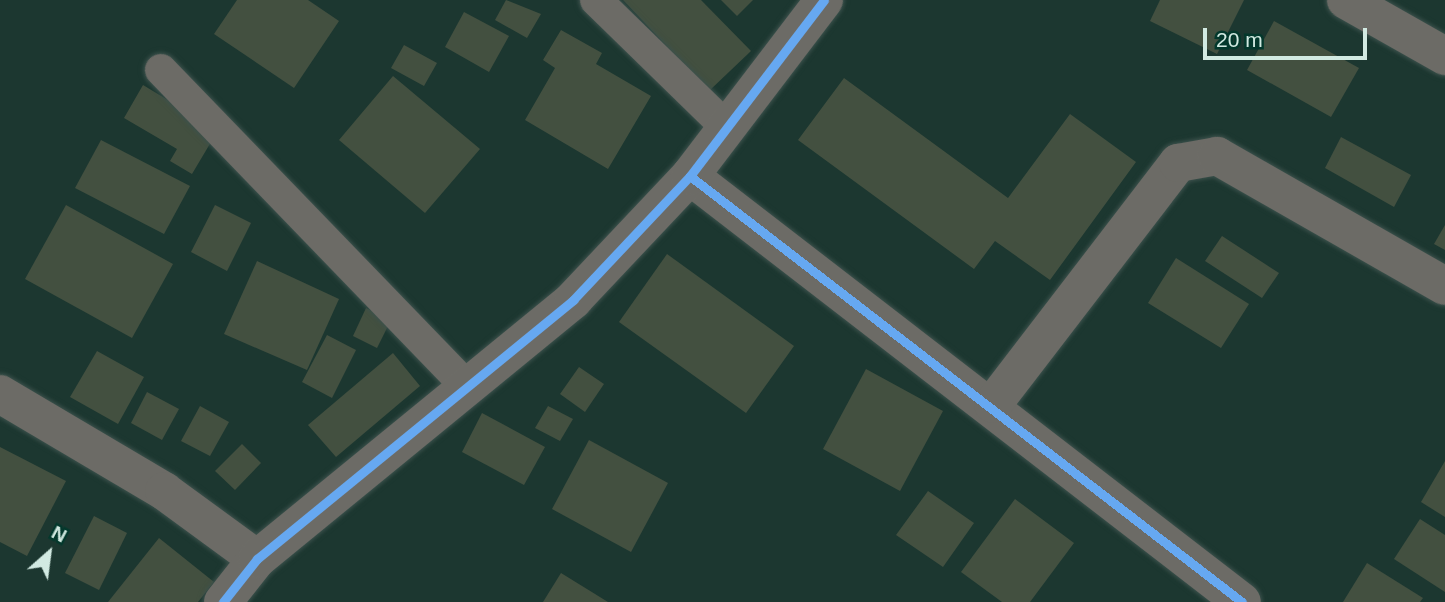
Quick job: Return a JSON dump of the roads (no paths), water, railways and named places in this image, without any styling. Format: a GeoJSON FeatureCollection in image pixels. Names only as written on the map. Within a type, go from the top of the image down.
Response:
{"type":"FeatureCollection","features":[{"type":"Feature","properties":{"kind":"street"},"geometry":{"type":"LineString","coordinates":[[223,602],[257,559],[573,300],[690,176],[824,0]]}},
{"type":"Feature","properties":{"kind":"street"},"geometry":{"type":"LineString","coordinates":[[1346,0],[1445,56]]}},
{"type":"Feature","properties":{"kind":"street"},"geometry":{"type":"LineString","coordinates":[[993,404],[1178,163],[1217,156],[1445,286]]}},
{"type":"Feature","properties":{"kind":"street"},"geometry":{"type":"LineString","coordinates":[[690,176],[993,404],[1242,602]]}},
{"type":"Feature","properties":{"kind":"street"},"geometry":{"type":"LineString","coordinates":[[0,394],[164,491],[257,559]]}},
{"type":"Feature","properties":{"kind":"lane"},"geometry":{"type":"LineString","coordinates":[[596,0],[728,129]]}},
{"type":"Feature","properties":{"kind":"lane"},"geometry":{"type":"LineString","coordinates":[[161,70],[467,387]]}}]}
